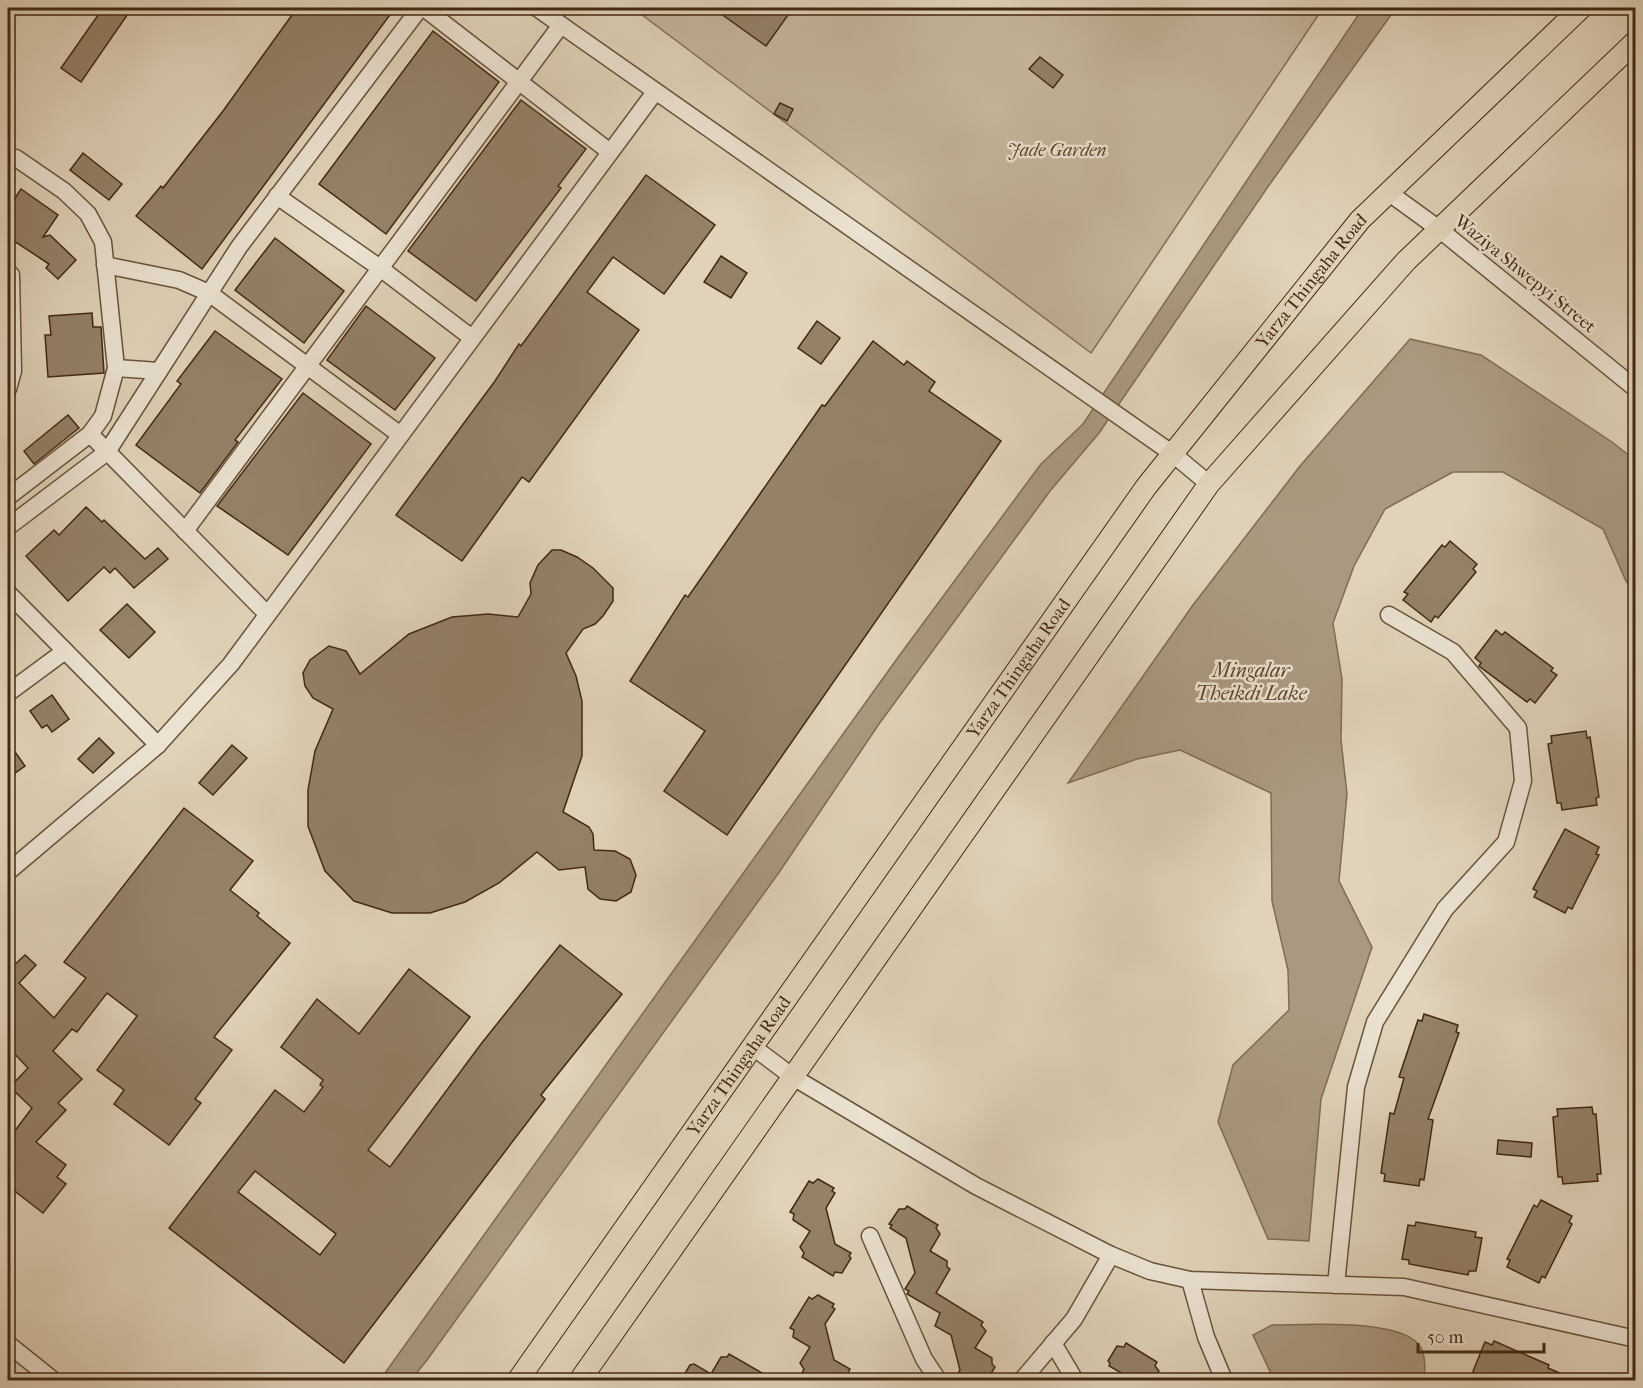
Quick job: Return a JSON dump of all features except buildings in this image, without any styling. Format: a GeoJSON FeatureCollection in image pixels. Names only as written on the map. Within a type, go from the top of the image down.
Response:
{"type":"FeatureCollection","features":[{"type":"Feature","properties":{"kind":"main road","name":"Yarza Thingaha Road"},"geometry":{"type":"LineString","coordinates":[[518,1380],[1146,487],[1360,220],[1581,8]]}},
{"type":"Feature","properties":{"kind":"main road"},"geometry":{"type":"LineString","coordinates":[[580,1380],[1209,484],[1406,261],[1635,41]]}},
{"type":"Feature","properties":{"kind":"street"},"geometry":{"type":"LineString","coordinates":[[11,519],[107,452],[239,247],[422,8],[610,152]]}},
{"type":"Feature","properties":{"kind":"street"},"geometry":{"type":"LineString","coordinates":[[537,8],[1173,454],[1209,484]]}},
{"type":"Feature","properties":{"kind":"street"},"geometry":{"type":"LineString","coordinates":[[185,531],[561,25]]}},
{"type":"Feature","properties":{"kind":"street"},"geometry":{"type":"LineString","coordinates":[[8,872],[158,745],[231,664],[399,434],[655,92]]}},
{"type":"Feature","properties":{"kind":"street"},"geometry":{"type":"LineString","coordinates":[[8,162],[16,158],[64,191],[88,214],[103,242],[116,368],[103,416],[90,434],[8,497]]}},
{"type":"Feature","properties":{"kind":"street","name":"Waziya Shwepyi Street"},"geometry":{"type":"LineString","coordinates":[[1388,192],[1439,230],[1635,389]]}},
{"type":"Feature","properties":{"kind":"street"},"geometry":{"type":"LineString","coordinates":[[277,196],[380,268],[472,338]]}},
{"type":"Feature","properties":{"kind":"street"},"geometry":{"type":"LineString","coordinates":[[105,266],[179,280],[209,293],[399,434]]}},
{"type":"Feature","properties":{"kind":"street"},"geometry":{"type":"LineString","coordinates":[[8,272],[11,275],[13,370],[8,389]]}},
{"type":"Feature","properties":{"kind":"street"},"geometry":{"type":"LineString","coordinates":[[116,368],[159,371]]}},
{"type":"Feature","properties":{"kind":"street"},"geometry":{"type":"LineString","coordinates":[[90,434],[267,614]]}},
{"type":"Feature","properties":{"kind":"street"},"geometry":{"type":"LineString","coordinates":[[8,592],[158,745]]}},
{"type":"Feature","properties":{"kind":"street"},"geometry":{"type":"LineString","coordinates":[[1336,1285],[1356,1087],[1375,1022],[1445,909],[1506,842],[1523,781],[1518,728],[1453,652],[1389,615]]}},
{"type":"Feature","properties":{"kind":"street"},"geometry":{"type":"LineString","coordinates":[[8,693],[65,651]]}},
{"type":"Feature","properties":{"kind":"street"},"geometry":{"type":"LineString","coordinates":[[753,1047],[793,1077],[976,1186],[1111,1255],[1150,1271],[1190,1280],[1404,1287],[1635,1339]]}},
{"type":"Feature","properties":{"kind":"street"},"geometry":{"type":"LineString","coordinates":[[870,1236],[924,1359],[938,1380]]}},
{"type":"Feature","properties":{"kind":"street"},"geometry":{"type":"LineString","coordinates":[[1022,1380],[1074,1319],[1111,1255]]}},
{"type":"Feature","properties":{"kind":"street"},"geometry":{"type":"LineString","coordinates":[[1190,1280],[1206,1337],[1224,1380]]}},
{"type":"Feature","properties":{"kind":"street"},"geometry":{"type":"LineString","coordinates":[[1053,1343],[1075,1380]]}},
{"type":"Feature","properties":{"kind":"street"},"geometry":{"type":"LineString","coordinates":[[8,1344],[53,1380]]}},
{"type":"Feature","properties":{"kind":"green space","name":"Jade Garden"},"geometry":{"type":"Polygon","coordinates":[[[633,8],[1323,8],[1091,353],[633,8]]]}},
{"type":"Feature","properties":{"kind":"water"},"geometry":{"type":"Polygon","coordinates":[[[1363,8],[1396,8],[1272,181],[1099,433],[1050,491],[879,724],[780,871],[427,1360],[411,1380],[380,1380],[899,656],[1041,464],[1083,424],[1363,8]]]}},
{"type":"Feature","properties":{"kind":"water","name":"Mingalar Theikdi Lake"},"geometry":{"type":"Polygon","coordinates":[[[1410,339],[1481,355],[1612,442],[1635,460],[1635,592],[1626,581],[1603,529],[1503,472],[1453,472],[1385,509],[1354,566],[1333,623],[1342,679],[1341,740],[1347,794],[1339,881],[1372,947],[1321,1099],[1309,1241],[1268,1239],[1218,1122],[1233,1065],[1289,1010],[1288,970],[1272,901],[1271,793],[1180,750],[1137,759],[1068,783],[1193,605],[1300,466],[1410,339]]]}},
{"type":"Feature","properties":{"kind":"water"},"geometry":{"type":"Polygon","coordinates":[[[1272,1325],[1352,1325],[1395,1331],[1411,1338],[1421,1348],[1425,1368],[1424,1380],[1274,1380],[1253,1335],[1272,1325]]]}}]}
